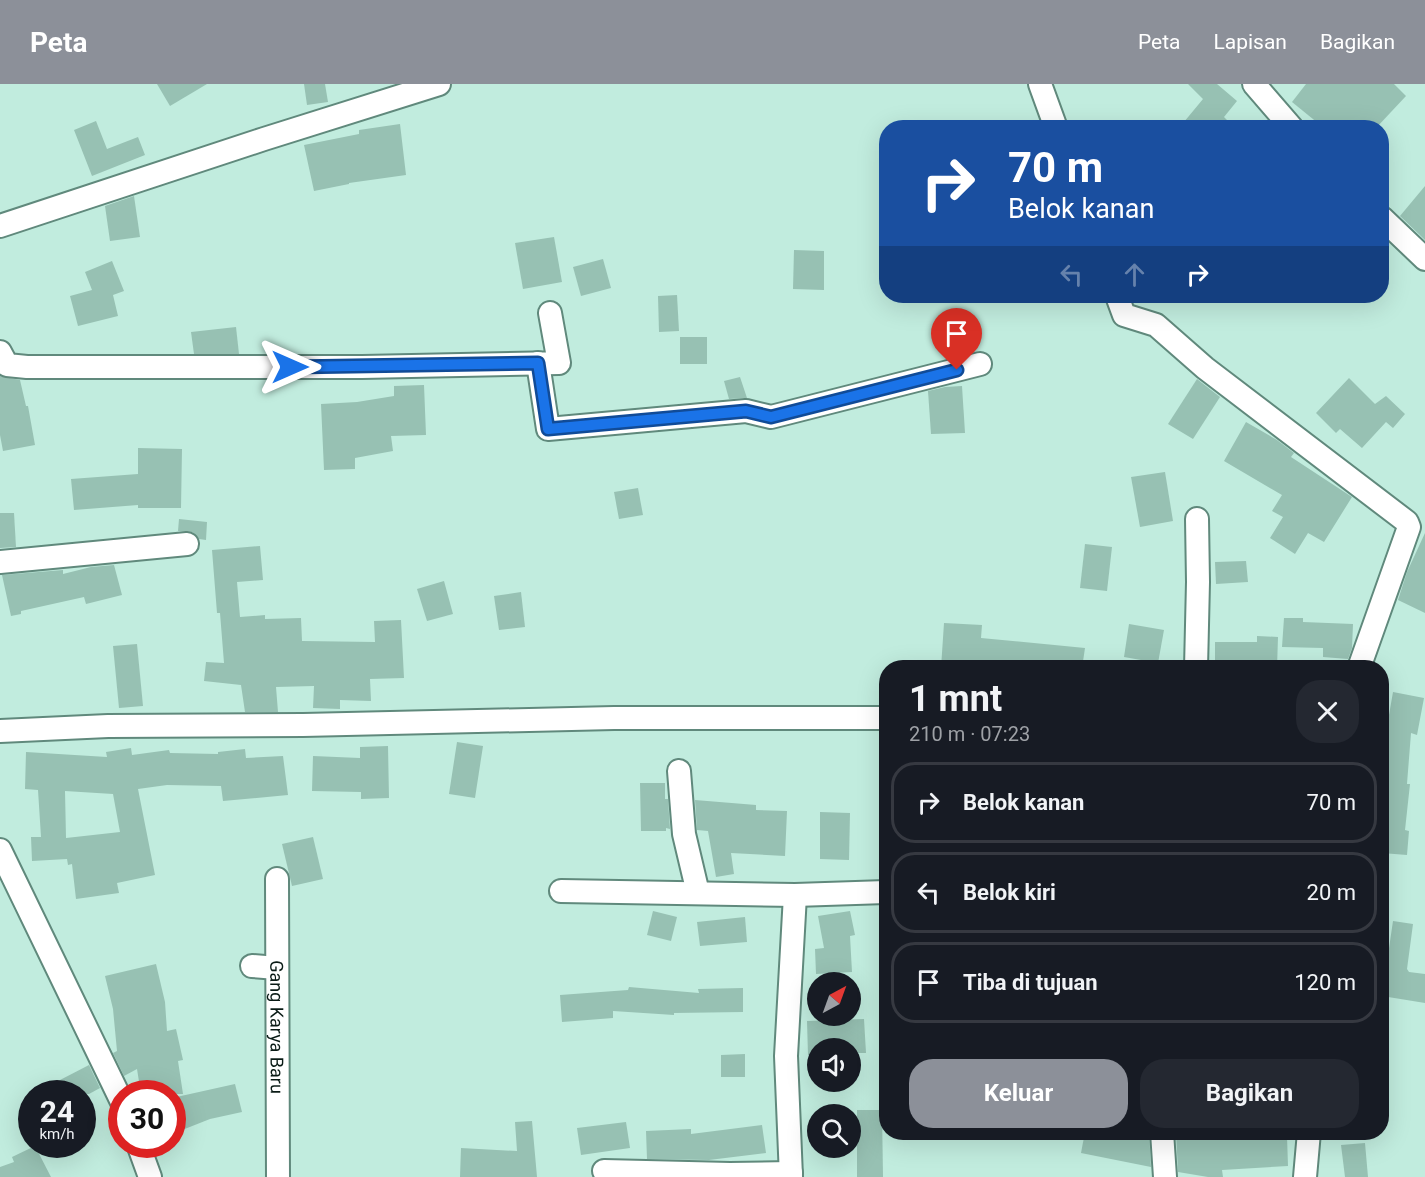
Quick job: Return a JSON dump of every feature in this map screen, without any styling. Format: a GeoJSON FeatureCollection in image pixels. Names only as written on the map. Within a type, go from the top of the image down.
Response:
{"type":"FeatureCollection","features":[{"type":"Feature","properties":{"kind":"street"},"geometry":{"type":"LineString","coordinates":[[0,226],[439,84]]}},
{"type":"Feature","properties":{"kind":"street"},"geometry":{"type":"LineString","coordinates":[[1040,84],[1053,120]]}},
{"type":"Feature","properties":{"kind":"street"},"geometry":{"type":"LineString","coordinates":[[1254,84],[1285,120]]}},
{"type":"Feature","properties":{"kind":"street"},"geometry":{"type":"LineString","coordinates":[[1389,225],[1425,260]]}},
{"type":"Feature","properties":{"kind":"street"},"geometry":{"type":"LineString","coordinates":[[1120,303],[1124,315],[1156,325],[1205,368],[1407,522],[1408,527],[1362,660]]}},
{"type":"Feature","properties":{"kind":"street"},"geometry":{"type":"LineString","coordinates":[[0,352],[7,365],[27,367],[362,367],[559,363],[550,313]]}},
{"type":"Feature","properties":{"kind":"street"},"geometry":{"type":"LineString","coordinates":[[538,363],[548,429],[746,411],[771,417],[980,364]]}},
{"type":"Feature","properties":{"kind":"street"},"geometry":{"type":"LineString","coordinates":[[1196,660],[1197,519]]}},
{"type":"Feature","properties":{"kind":"street"},"geometry":{"type":"LineString","coordinates":[[0,562],[187,544]]}},
{"type":"Feature","properties":{"kind":"street"},"geometry":{"type":"LineString","coordinates":[[0,731],[108,726],[303,725],[614,718],[879,718]]}},
{"type":"Feature","properties":{"kind":"street"},"geometry":{"type":"LineString","coordinates":[[679,771],[684,834],[698,893]]}},
{"type":"Feature","properties":{"kind":"street"},"geometry":{"type":"LineString","coordinates":[[0,850],[111,1080]]}},
{"type":"Feature","properties":{"kind":"street","name":"Gang Karya Baru"},"geometry":{"type":"LineString","coordinates":[[277,879],[278,1177]]}},
{"type":"Feature","properties":{"kind":"street"},"geometry":{"type":"LineString","coordinates":[[561,891],[795,895],[879,892]]}},
{"type":"Feature","properties":{"kind":"street"},"geometry":{"type":"LineString","coordinates":[[604,1171],[791,1175],[786,1056],[795,895]]}},
{"type":"Feature","properties":{"kind":"street"},"geometry":{"type":"LineString","coordinates":[[252,966],[277,968]]}},
{"type":"Feature","properties":{"kind":"street"},"geometry":{"type":"LineString","coordinates":[[1163,1140],[1165,1177]]}},
{"type":"Feature","properties":{"kind":"street"},"geometry":{"type":"LineString","coordinates":[[1305,1177],[1308,1140]]}},
{"type":"Feature","properties":{"kind":"street"},"geometry":{"type":"LineString","coordinates":[[143,1158],[150,1177]]}},
{"type":"Feature","properties":{"kind":"building"},"geometry":{"type":"Polygon","coordinates":[[[157,84],[207,84],[170,106],[157,84]]]}},
{"type":"Feature","properties":{"kind":"building"},"geometry":{"type":"Polygon","coordinates":[[[304,84],[325,84],[328,102],[307,105],[304,84]]]}},
{"type":"Feature","properties":{"kind":"building"},"geometry":{"type":"Polygon","coordinates":[[[1188,84],[1217,84],[1237,101],[1224,117],[1227,120],[1186,120],[1203,99],[1188,84]]]}},
{"type":"Feature","properties":{"kind":"building"},"geometry":{"type":"Polygon","coordinates":[[[1306,84],[1394,84],[1406,96],[1384,120],[1314,120],[1292,102],[1306,84]]]}},
{"type":"Feature","properties":{"kind":"building"},"geometry":{"type":"Polygon","coordinates":[[[96,121],[107,149],[138,137],[145,155],[92,176],[74,130],[96,121]]]}},
{"type":"Feature","properties":{"kind":"building"},"geometry":{"type":"Polygon","coordinates":[[[400,124],[406,175],[349,183],[314,191],[304,145],[359,134],[359,130],[400,124]]]}},
{"type":"Feature","properties":{"kind":"building"},"geometry":{"type":"Polygon","coordinates":[[[1425,186],[1425,240],[1400,216],[1425,186]]]}},
{"type":"Feature","properties":{"kind":"building"},"geometry":{"type":"Polygon","coordinates":[[[134,196],[140,237],[110,241],[105,206],[134,196]]]}},
{"type":"Feature","properties":{"kind":"building"},"geometry":{"type":"Polygon","coordinates":[[[554,237],[562,282],[523,289],[515,243],[554,237]]]}},
{"type":"Feature","properties":{"kind":"building"},"geometry":{"type":"Polygon","coordinates":[[[794,250],[824,251],[824,290],[793,289],[794,250]]]}},
{"type":"Feature","properties":{"kind":"building"},"geometry":{"type":"Polygon","coordinates":[[[603,259],[611,288],[581,296],[573,267],[603,259]]]}},
{"type":"Feature","properties":{"kind":"building"},"geometry":{"type":"Polygon","coordinates":[[[112,261],[124,291],[113,295],[118,316],[78,326],[70,296],[92,290],[85,272],[112,261]]]}},
{"type":"Feature","properties":{"kind":"building"},"geometry":{"type":"Polygon","coordinates":[[[677,295],[679,331],[659,332],[658,296],[677,295]]]}},
{"type":"Feature","properties":{"kind":"building"},"geometry":{"type":"Polygon","coordinates":[[[236,327],[239,354],[194,354],[191,332],[236,327]]]}},
{"type":"Feature","properties":{"kind":"building"},"geometry":{"type":"Polygon","coordinates":[[[680,337],[707,337],[707,364],[680,364],[680,337]]]}},
{"type":"Feature","properties":{"kind":"building"},"geometry":{"type":"Polygon","coordinates":[[[0,376],[20,380],[26,406],[28,406],[35,445],[3,451],[0,435],[0,376]]]}},
{"type":"Feature","properties":{"kind":"building"},"geometry":{"type":"Polygon","coordinates":[[[740,377],[747,398],[729,399],[724,381],[740,377]]]}},
{"type":"Feature","properties":{"kind":"building"},"geometry":{"type":"Polygon","coordinates":[[[1349,378],[1375,404],[1386,396],[1405,414],[1393,428],[1386,422],[1362,448],[1340,429],[1336,433],[1316,413],[1349,378]]]}},
{"type":"Feature","properties":{"kind":"building"},"geometry":{"type":"Polygon","coordinates":[[[1197,379],[1220,397],[1193,439],[1168,424],[1197,379]]]}},
{"type":"Feature","properties":{"kind":"building"},"geometry":{"type":"Polygon","coordinates":[[[424,385],[426,435],[391,436],[393,451],[355,458],[355,469],[324,470],[321,404],[357,402],[394,396],[394,386],[424,385]]]}},
{"type":"Feature","properties":{"kind":"building"},"geometry":{"type":"Polygon","coordinates":[[[962,386],[965,433],[931,434],[928,391],[962,386]]]}},
{"type":"Feature","properties":{"kind":"building"},"geometry":{"type":"Polygon","coordinates":[[[1246,422],[1277,440],[1294,453],[1291,457],[1352,497],[1324,542],[1308,533],[1295,554],[1270,538],[1283,517],[1272,511],[1282,495],[1224,461],[1246,422]]]}},
{"type":"Feature","properties":{"kind":"building"},"geometry":{"type":"Polygon","coordinates":[[[138,448],[182,449],[181,508],[138,508],[138,505],[74,510],[71,479],[138,474],[138,448]]]}},
{"type":"Feature","properties":{"kind":"building"},"geometry":{"type":"Polygon","coordinates":[[[1165,472],[1173,521],[1140,527],[1131,477],[1165,472]]]}},
{"type":"Feature","properties":{"kind":"building"},"geometry":{"type":"Polygon","coordinates":[[[638,488],[643,515],[619,519],[614,492],[638,488]]]}},
{"type":"Feature","properties":{"kind":"building"},"geometry":{"type":"Polygon","coordinates":[[[0,513],[14,513],[16,547],[0,548],[0,513]]]}},
{"type":"Feature","properties":{"kind":"building"},"geometry":{"type":"Polygon","coordinates":[[[179,519],[207,522],[206,540],[199,539],[192,532],[178,531],[179,519]]]}},
{"type":"Feature","properties":{"kind":"building"},"geometry":{"type":"Polygon","coordinates":[[[1425,533],[1425,613],[1398,600],[1407,572],[1425,533]]]}},
{"type":"Feature","properties":{"kind":"building"},"geometry":{"type":"Polygon","coordinates":[[[1085,544],[1112,547],[1107,591],[1080,588],[1085,544]]]}},
{"type":"Feature","properties":{"kind":"building"},"geometry":{"type":"Polygon","coordinates":[[[260,546],[263,580],[237,582],[240,617],[265,615],[265,619],[301,618],[302,641],[375,642],[374,621],[401,620],[404,678],[370,679],[371,701],[340,700],[340,709],[313,708],[314,686],[276,687],[278,712],[245,712],[241,685],[204,681],[206,662],[224,663],[212,550],[260,546]]]}},
{"type":"Feature","properties":{"kind":"building"},"geometry":{"type":"Polygon","coordinates":[[[1246,561],[1248,582],[1216,584],[1215,562],[1246,561]]]}},
{"type":"Feature","properties":{"kind":"building"},"geometry":{"type":"Polygon","coordinates":[[[114,565],[122,595],[86,604],[84,597],[21,611],[21,614],[11,616],[2,575],[63,570],[63,574],[91,567],[114,565]]]}},
{"type":"Feature","properties":{"kind":"building"},"geometry":{"type":"Polygon","coordinates":[[[444,581],[453,614],[427,621],[417,589],[444,581]]]}},
{"type":"Feature","properties":{"kind":"building"},"geometry":{"type":"Polygon","coordinates":[[[521,592],[525,627],[499,630],[494,596],[521,592]]]}},
{"type":"Feature","properties":{"kind":"building"},"geometry":{"type":"Polygon","coordinates":[[[1284,618],[1303,618],[1303,622],[1353,624],[1352,648],[1348,659],[1323,657],[1323,648],[1282,647],[1284,618]]]}},
{"type":"Feature","properties":{"kind":"building"},"geometry":{"type":"Polygon","coordinates":[[[944,623],[982,625],[981,638],[1085,648],[1083,660],[942,660],[944,623]]]}},
{"type":"Feature","properties":{"kind":"building"},"geometry":{"type":"Polygon","coordinates":[[[1129,624],[1164,630],[1159,660],[1124,657],[1129,624]]]}},
{"type":"Feature","properties":{"kind":"building"},"geometry":{"type":"Polygon","coordinates":[[[1257,636],[1278,637],[1277,660],[1215,660],[1215,642],[1257,642],[1257,636]]]}},
{"type":"Feature","properties":{"kind":"building"},"geometry":{"type":"Polygon","coordinates":[[[137,644],[143,706],[119,708],[113,646],[137,644]]]}},
{"type":"Feature","properties":{"kind":"building"},"geometry":{"type":"Polygon","coordinates":[[[1393,692],[1424,698],[1417,735],[1411,733],[1407,784],[1410,784],[1405,830],[1409,831],[1407,855],[1389,854],[1389,715],[1393,692]]]}},
{"type":"Feature","properties":{"kind":"building"},"geometry":{"type":"Polygon","coordinates":[[[457,742],[483,746],[475,798],[449,794],[457,742]]]}},
{"type":"Feature","properties":{"kind":"building"},"geometry":{"type":"Polygon","coordinates":[[[388,746],[389,798],[361,799],[361,792],[312,791],[313,756],[360,758],[360,747],[388,746]]]}},
{"type":"Feature","properties":{"kind":"building"},"geometry":{"type":"Polygon","coordinates":[[[131,748],[132,755],[169,750],[170,753],[218,754],[218,752],[245,749],[246,758],[283,756],[288,795],[223,801],[221,786],[167,785],[138,789],[155,875],[117,883],[119,893],[76,899],[72,864],[68,865],[67,859],[32,861],[31,837],[41,837],[38,790],[25,789],[26,752],[107,757],[106,752],[131,748]],[[65,791],[66,838],[120,832],[113,794],[65,791]]]}},
{"type":"Feature","properties":{"kind":"building"},"geometry":{"type":"Polygon","coordinates":[[[640,783],[665,783],[670,829],[641,831],[640,783]]]}},
{"type":"Feature","properties":{"kind":"building"},"geometry":{"type":"Polygon","coordinates":[[[695,800],[756,805],[756,810],[787,811],[785,856],[731,853],[734,874],[716,877],[708,831],[697,830],[695,800]]]}},
{"type":"Feature","properties":{"kind":"building"},"geometry":{"type":"Polygon","coordinates":[[[820,812],[850,813],[849,860],[820,859],[820,812]]]}},
{"type":"Feature","properties":{"kind":"building"},"geometry":{"type":"Polygon","coordinates":[[[313,837],[323,879],[292,886],[282,844],[313,837]]]}},
{"type":"Feature","properties":{"kind":"building"},"geometry":{"type":"Polygon","coordinates":[[[653,911],[677,917],[671,941],[647,935],[653,911]]]}},
{"type":"Feature","properties":{"kind":"building"},"geometry":{"type":"Polygon","coordinates":[[[850,911],[855,935],[850,936],[852,972],[816,972],[815,949],[824,948],[818,916],[850,911]]]}},
{"type":"Feature","properties":{"kind":"building"},"geometry":{"type":"Polygon","coordinates":[[[745,917],[747,942],[700,946],[697,922],[745,917]]]}},
{"type":"Feature","properties":{"kind":"building"},"geometry":{"type":"Polygon","coordinates":[[[1393,921],[1413,924],[1407,969],[1409,972],[1425,974],[1425,1003],[1389,997],[1389,948],[1393,921]]]}},
{"type":"Feature","properties":{"kind":"building"},"geometry":{"type":"Polygon","coordinates":[[[156,964],[165,1002],[167,1031],[176,1029],[183,1060],[178,1061],[181,1080],[139,1080],[137,1069],[124,1076],[113,1053],[117,1051],[113,1009],[105,976],[156,964]]]}},
{"type":"Feature","properties":{"kind":"building"},"geometry":{"type":"Polygon","coordinates":[[[629,987],[699,993],[698,989],[743,988],[743,1012],[674,1013],[674,1015],[613,1011],[613,1018],[562,1022],[560,995],[628,990],[629,987]]]}},
{"type":"Feature","properties":{"kind":"building"},"geometry":{"type":"Polygon","coordinates":[[[861,1019],[864,1019],[866,1053],[861,1053],[861,1038],[808,1038],[807,1026],[861,1026],[861,1019]]]}},
{"type":"Feature","properties":{"kind":"building"},"geometry":{"type":"Polygon","coordinates":[[[745,1054],[745,1077],[721,1077],[721,1055],[745,1054]]]}},
{"type":"Feature","properties":{"kind":"building"},"geometry":{"type":"Polygon","coordinates":[[[89,1065],[100,1088],[96,1090],[96,1080],[60,1080],[89,1065]]]}},
{"type":"Feature","properties":{"kind":"building"},"geometry":{"type":"Polygon","coordinates":[[[235,1084],[242,1112],[210,1119],[186,1128],[186,1095],[235,1084]]]}},
{"type":"Feature","properties":{"kind":"building"},"geometry":{"type":"Polygon","coordinates":[[[861,1110],[879,1110],[883,1177],[857,1177],[857,1158],[861,1158],[861,1110]]]}},
{"type":"Feature","properties":{"kind":"building"},"geometry":{"type":"Polygon","coordinates":[[[532,1121],[537,1177],[460,1177],[461,1148],[517,1151],[515,1122],[532,1121]]]}},
{"type":"Feature","properties":{"kind":"building"},"geometry":{"type":"Polygon","coordinates":[[[626,1122],[630,1148],[581,1155],[577,1128],[626,1122]]]}},
{"type":"Feature","properties":{"kind":"building"},"geometry":{"type":"Polygon","coordinates":[[[762,1125],[766,1153],[709,1160],[647,1159],[646,1131],[691,1129],[691,1134],[762,1125]]]}},
{"type":"Feature","properties":{"kind":"building"},"geometry":{"type":"Polygon","coordinates":[[[1083,1140],[1149,1140],[1151,1167],[1081,1153],[1083,1140]]]}},
{"type":"Feature","properties":{"kind":"building"},"geometry":{"type":"Polygon","coordinates":[[[1176,1140],[1287,1140],[1288,1166],[1222,1170],[1223,1177],[1178,1172],[1176,1140]]]}},
{"type":"Feature","properties":{"kind":"building"},"geometry":{"type":"Polygon","coordinates":[[[1365,1143],[1368,1177],[1345,1177],[1341,1145],[1365,1143]]]}},
{"type":"Feature","properties":{"kind":"building"},"geometry":{"type":"Polygon","coordinates":[[[18,1154],[18,1158],[41,1158],[51,1177],[0,1177],[0,1167],[14,1162],[12,1157],[18,1154]]]}},
{"type":"Feature","properties":{"kind":"route"},"geometry":{"type":"LineString","coordinates":[[290,367],[538,363],[548,429],[746,411],[771,417],[957,370]]}}]}
